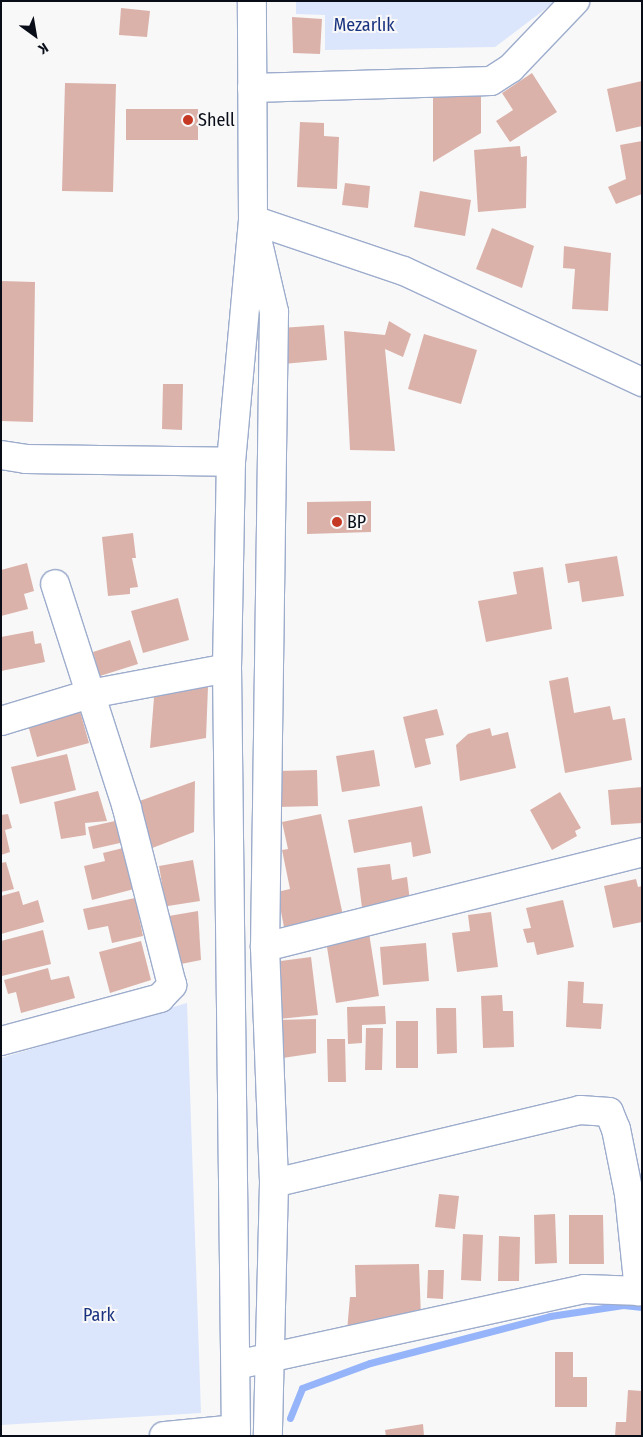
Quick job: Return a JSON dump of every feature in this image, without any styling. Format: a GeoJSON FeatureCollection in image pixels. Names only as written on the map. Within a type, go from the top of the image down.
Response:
{"type":"FeatureCollection","features":[{"type":"Feature","properties":{"kind":"main road"},"geometry":{"type":"LineString","coordinates":[[164,1436],[236,1432],[227,668],[231,462],[253,220],[252,1]]}},
{"type":"Feature","properties":{"kind":"main road"},"geometry":{"type":"LineString","coordinates":[[252,88],[491,81],[511,68],[575,1]]}},
{"type":"Feature","properties":{"kind":"main road"},"geometry":{"type":"LineString","coordinates":[[253,220],[404,271],[641,386]]}},
{"type":"Feature","properties":{"kind":"main road"},"geometry":{"type":"LineString","coordinates":[[253,220],[274,312],[264,947],[274,1183],[268,1436]]}},
{"type":"Feature","properties":{"kind":"main road"},"geometry":{"type":"LineString","coordinates":[[1,454],[26,459],[231,462]]}},
{"type":"Feature","properties":{"kind":"main road"},"geometry":{"type":"LineString","coordinates":[[3,1032],[160,998],[172,986],[127,808],[55,584]]}},
{"type":"Feature","properties":{"kind":"main road"},"geometry":{"type":"LineString","coordinates":[[1,721],[90,694],[227,668]]}},
{"type":"Feature","properties":{"kind":"main road"},"geometry":{"type":"LineString","coordinates":[[264,947],[642,852]]}},
{"type":"Feature","properties":{"kind":"main road"},"geometry":{"type":"LineString","coordinates":[[236,1365],[584,1290],[640,1291],[629,1194],[609,1112],[580,1110],[274,1183]]}},
{"type":"Feature","properties":{"kind":"green space","name":"Mezarlık"},"geometry":{"type":"Polygon","coordinates":[[[296,1],[556,1],[495,47],[325,50],[325,15],[296,14],[296,1]]]}},
{"type":"Feature","properties":{"kind":"green space","name":"Park"},"geometry":{"type":"Polygon","coordinates":[[[187,1003],[201,1413],[1,1425],[1,1058],[187,1003]]]}},
{"type":"Feature","properties":{"kind":"building"},"geometry":{"type":"Polygon","coordinates":[[[121,8],[150,11],[147,37],[119,35],[121,8]]]}},
{"type":"Feature","properties":{"kind":"building"},"geometry":{"type":"Polygon","coordinates":[[[292,17],[322,19],[320,54],[293,53],[292,17]]]}},
{"type":"Feature","properties":{"kind":"building"},"geometry":{"type":"Polygon","coordinates":[[[532,73],[557,112],[510,142],[496,121],[513,110],[502,93],[532,73]]]}},
{"type":"Feature","properties":{"kind":"building"},"geometry":{"type":"Polygon","coordinates":[[[642,81],[642,126],[616,132],[607,89],[642,81]]]}},
{"type":"Feature","properties":{"kind":"building"},"geometry":{"type":"Polygon","coordinates":[[[65,83],[116,84],[113,192],[62,191],[65,83]]]}},
{"type":"Feature","properties":{"kind":"building"},"geometry":{"type":"Polygon","coordinates":[[[433,95],[481,95],[481,133],[433,162],[433,95]]]}},
{"type":"Feature","properties":{"kind":"building"},"geometry":{"type":"Polygon","coordinates":[[[126,109],[198,109],[198,140],[126,140],[126,109]]]}},
{"type":"Feature","properties":{"kind":"building"},"geometry":{"type":"Polygon","coordinates":[[[300,122],[324,123],[324,136],[339,137],[337,189],[297,187],[300,122]]]}},
{"type":"Feature","properties":{"kind":"building"},"geometry":{"type":"Polygon","coordinates":[[[642,141],[642,194],[616,204],[608,187],[626,179],[620,145],[642,141]]]}},
{"type":"Feature","properties":{"kind":"building"},"geometry":{"type":"Polygon","coordinates":[[[520,146],[521,157],[527,156],[526,208],[478,212],[474,150],[520,146]]]}},
{"type":"Feature","properties":{"kind":"building"},"geometry":{"type":"Polygon","coordinates":[[[345,183],[370,186],[368,208],[342,205],[345,183]]]}},
{"type":"Feature","properties":{"kind":"building"},"geometry":{"type":"Polygon","coordinates":[[[420,191],[471,200],[465,236],[414,227],[420,191]]]}},
{"type":"Feature","properties":{"kind":"building"},"geometry":{"type":"Polygon","coordinates":[[[492,228],[534,246],[522,288],[476,269],[492,228]]]}},
{"type":"Feature","properties":{"kind":"building"},"geometry":{"type":"Polygon","coordinates":[[[564,246],[611,253],[608,311],[572,309],[575,269],[563,268],[564,246]]]}},
{"type":"Feature","properties":{"kind":"building"},"geometry":{"type":"Polygon","coordinates":[[[1,281],[35,282],[33,422],[1,421],[1,281]]]}},
{"type":"Feature","properties":{"kind":"building"},"geometry":{"type":"Polygon","coordinates":[[[389,321],[411,334],[403,357],[385,349],[395,451],[350,450],[344,331],[385,335],[389,321]]]}},
{"type":"Feature","properties":{"kind":"building"},"geometry":{"type":"Polygon","coordinates":[[[324,325],[327,360],[283,364],[281,328],[324,325]]]}},
{"type":"Feature","properties":{"kind":"building"},"geometry":{"type":"Polygon","coordinates":[[[424,334],[477,350],[461,404],[408,389],[424,334]]]}},
{"type":"Feature","properties":{"kind":"building"},"geometry":{"type":"Polygon","coordinates":[[[163,384],[183,384],[182,430],[162,429],[163,384]]]}},
{"type":"Feature","properties":{"kind":"building"},"geometry":{"type":"Polygon","coordinates":[[[371,501],[371,532],[307,534],[307,502],[371,501]]]}},
{"type":"Feature","properties":{"kind":"building"},"geometry":{"type":"Polygon","coordinates":[[[133,533],[136,558],[132,558],[138,587],[130,588],[130,594],[108,596],[102,537],[133,533]]]}},
{"type":"Feature","properties":{"kind":"building"},"geometry":{"type":"Polygon","coordinates":[[[617,556],[624,596],[582,602],[579,581],[568,583],[565,564],[617,556]]]}},
{"type":"Feature","properties":{"kind":"building"},"geometry":{"type":"Polygon","coordinates":[[[27,563],[34,591],[24,594],[28,609],[1,616],[1,570],[27,563]]]}},
{"type":"Feature","properties":{"kind":"building"},"geometry":{"type":"Polygon","coordinates":[[[543,567],[552,629],[486,642],[478,601],[517,594],[513,572],[543,567]]]}},
{"type":"Feature","properties":{"kind":"building"},"geometry":{"type":"Polygon","coordinates":[[[178,598],[189,640],[143,653],[131,611],[178,598]]]}},
{"type":"Feature","properties":{"kind":"building"},"geometry":{"type":"Polygon","coordinates":[[[33,631],[35,644],[41,643],[45,662],[1,671],[1,637],[33,631]]]}},
{"type":"Feature","properties":{"kind":"building"},"geometry":{"type":"Polygon","coordinates":[[[130,640],[138,664],[100,676],[93,652],[130,640]]]}},
{"type":"Feature","properties":{"kind":"building"},"geometry":{"type":"Polygon","coordinates":[[[568,677],[574,713],[610,706],[613,720],[625,718],[632,760],[565,773],[549,681],[568,677]]]}},
{"type":"Feature","properties":{"kind":"building"},"geometry":{"type":"Polygon","coordinates":[[[155,685],[177,690],[208,687],[206,738],[150,748],[155,685]]]}},
{"type":"Feature","properties":{"kind":"building"},"geometry":{"type":"Polygon","coordinates":[[[78,704],[89,743],[37,757],[26,718],[78,704]]]}},
{"type":"Feature","properties":{"kind":"building"},"geometry":{"type":"Polygon","coordinates":[[[437,709],[444,735],[425,739],[431,764],[415,768],[403,717],[437,709]]]}},
{"type":"Feature","properties":{"kind":"building"},"geometry":{"type":"Polygon","coordinates":[[[490,728],[492,736],[508,732],[516,768],[460,781],[456,745],[468,734],[490,728]]]}},
{"type":"Feature","properties":{"kind":"building"},"geometry":{"type":"Polygon","coordinates":[[[374,750],[380,786],[342,792],[336,756],[374,750]]]}},
{"type":"Feature","properties":{"kind":"building"},"geometry":{"type":"Polygon","coordinates":[[[67,754],[76,790],[20,804],[11,767],[67,754]]]}},
{"type":"Feature","properties":{"kind":"building"},"geometry":{"type":"Polygon","coordinates":[[[317,770],[318,806],[278,807],[278,771],[317,770]]]}},
{"type":"Feature","properties":{"kind":"building"},"geometry":{"type":"Polygon","coordinates":[[[195,781],[194,832],[147,850],[134,803],[195,781]]]}},
{"type":"Feature","properties":{"kind":"building"},"geometry":{"type":"Polygon","coordinates":[[[642,787],[642,823],[611,825],[608,790],[642,787]]]}},
{"type":"Feature","properties":{"kind":"building"},"geometry":{"type":"Polygon","coordinates":[[[98,791],[107,821],[85,823],[86,835],[61,839],[54,802],[98,791]]]}},
{"type":"Feature","properties":{"kind":"building"},"geometry":{"type":"Polygon","coordinates":[[[560,792],[581,828],[575,831],[577,836],[552,850],[530,810],[560,792]]]}},
{"type":"Feature","properties":{"kind":"building"},"geometry":{"type":"Polygon","coordinates":[[[422,806],[431,853],[413,857],[411,842],[354,853],[348,820],[422,806]]]}},
{"type":"Feature","properties":{"kind":"building"},"geometry":{"type":"Polygon","coordinates":[[[8,814],[12,828],[5,830],[10,852],[1,855],[1,815],[8,814]]]}},
{"type":"Feature","properties":{"kind":"building"},"geometry":{"type":"Polygon","coordinates":[[[321,814],[344,920],[285,932],[277,892],[290,889],[282,850],[288,849],[282,822],[321,814]]]}},
{"type":"Feature","properties":{"kind":"building"},"geometry":{"type":"Polygon","coordinates":[[[124,819],[129,841],[93,849],[88,827],[124,819]]]}},
{"type":"Feature","properties":{"kind":"building"},"geometry":{"type":"Polygon","coordinates":[[[127,847],[138,888],[92,900],[84,866],[105,861],[103,853],[127,847]]]}},
{"type":"Feature","properties":{"kind":"building"},"geometry":{"type":"Polygon","coordinates":[[[193,860],[200,901],[155,908],[152,891],[163,890],[159,866],[193,860]]]}},
{"type":"Feature","properties":{"kind":"building"},"geometry":{"type":"Polygon","coordinates":[[[6,862],[14,889],[1,892],[1,863],[6,862]]]}},
{"type":"Feature","properties":{"kind":"building"},"geometry":{"type":"Polygon","coordinates":[[[390,864],[392,880],[407,877],[410,901],[362,908],[357,868],[390,864]]]}},
{"type":"Feature","properties":{"kind":"building"},"geometry":{"type":"Polygon","coordinates":[[[636,879],[638,887],[642,886],[642,922],[613,928],[604,886],[636,879]]]}},
{"type":"Feature","properties":{"kind":"building"},"geometry":{"type":"Polygon","coordinates":[[[19,891],[23,905],[38,900],[44,922],[1,934],[1,896],[19,891]]]}},
{"type":"Feature","properties":{"kind":"building"},"geometry":{"type":"Polygon","coordinates":[[[135,898],[143,936],[112,943],[108,926],[88,930],[83,909],[135,898]]]}},
{"type":"Feature","properties":{"kind":"building"},"geometry":{"type":"Polygon","coordinates":[[[563,900],[574,947],[537,955],[534,942],[527,943],[523,929],[531,928],[526,908],[563,900]]]}},
{"type":"Feature","properties":{"kind":"building"},"geometry":{"type":"Polygon","coordinates":[[[198,911],[201,960],[171,966],[157,918],[198,911]]]}},
{"type":"Feature","properties":{"kind":"building"},"geometry":{"type":"Polygon","coordinates":[[[491,912],[498,967],[457,972],[452,933],[470,931],[468,915],[491,912]]]}},
{"type":"Feature","properties":{"kind":"building"},"geometry":{"type":"Polygon","coordinates":[[[43,930],[51,964],[2,976],[1,941],[43,930]]]}},
{"type":"Feature","properties":{"kind":"building"},"geometry":{"type":"Polygon","coordinates":[[[369,933],[379,996],[336,1003],[326,941],[369,933]]]}},
{"type":"Feature","properties":{"kind":"building"},"geometry":{"type":"Polygon","coordinates":[[[141,941],[151,980],[110,993],[99,952],[141,941]]]}},
{"type":"Feature","properties":{"kind":"building"},"geometry":{"type":"Polygon","coordinates":[[[426,943],[429,981],[383,985],[380,947],[426,943]]]}},
{"type":"Feature","properties":{"kind":"building"},"geometry":{"type":"Polygon","coordinates":[[[311,957],[318,1015],[279,1019],[273,962],[311,957]]]}},
{"type":"Feature","properties":{"kind":"building"},"geometry":{"type":"Polygon","coordinates":[[[48,968],[51,980],[69,976],[75,998],[21,1013],[16,992],[8,994],[4,980],[48,968]]]}},
{"type":"Feature","properties":{"kind":"building"},"geometry":{"type":"Polygon","coordinates":[[[568,981],[584,982],[583,1003],[603,1004],[601,1029],[566,1027],[568,981]]]}},
{"type":"Feature","properties":{"kind":"building"},"geometry":{"type":"Polygon","coordinates":[[[502,995],[503,1011],[513,1011],[514,1047],[483,1048],[481,996],[502,995]]]}},
{"type":"Feature","properties":{"kind":"building"},"geometry":{"type":"Polygon","coordinates":[[[385,1006],[386,1024],[362,1025],[362,1043],[348,1044],[347,1007],[385,1006]]]}},
{"type":"Feature","properties":{"kind":"building"},"geometry":{"type":"Polygon","coordinates":[[[436,1008],[456,1008],[457,1053],[437,1054],[436,1008]]]}},
{"type":"Feature","properties":{"kind":"building"},"geometry":{"type":"Polygon","coordinates":[[[316,1019],[316,1053],[276,1059],[276,1020],[316,1019]]]}},
{"type":"Feature","properties":{"kind":"building"},"geometry":{"type":"Polygon","coordinates":[[[396,1021],[418,1021],[418,1068],[396,1068],[396,1021]]]}},
{"type":"Feature","properties":{"kind":"building"},"geometry":{"type":"Polygon","coordinates":[[[366,1028],[383,1028],[382,1070],[365,1070],[366,1028]]]}},
{"type":"Feature","properties":{"kind":"building"},"geometry":{"type":"Polygon","coordinates":[[[327,1039],[345,1039],[346,1082],[328,1082],[327,1039]]]}},
{"type":"Feature","properties":{"kind":"building"},"geometry":{"type":"Polygon","coordinates":[[[439,1194],[459,1196],[455,1229],[435,1227],[439,1194]]]}},
{"type":"Feature","properties":{"kind":"building"},"geometry":{"type":"Polygon","coordinates":[[[555,1214],[557,1263],[535,1264],[534,1215],[555,1214]]]}},
{"type":"Feature","properties":{"kind":"building"},"geometry":{"type":"Polygon","coordinates":[[[569,1215],[603,1215],[604,1264],[569,1264],[569,1215]]]}},
{"type":"Feature","properties":{"kind":"building"},"geometry":{"type":"Polygon","coordinates":[[[463,1234],[483,1235],[481,1281],[461,1280],[463,1234]]]}},
{"type":"Feature","properties":{"kind":"building"},"geometry":{"type":"Polygon","coordinates":[[[499,1236],[520,1237],[519,1281],[498,1281],[499,1236]]]}},
{"type":"Feature","properties":{"kind":"building"},"geometry":{"type":"Polygon","coordinates":[[[419,1264],[421,1317],[347,1331],[350,1297],[356,1297],[355,1265],[419,1264]]]}},
{"type":"Feature","properties":{"kind":"building"},"geometry":{"type":"Polygon","coordinates":[[[428,1270],[444,1270],[443,1299],[427,1298],[428,1270]]]}},
{"type":"Feature","properties":{"kind":"building"},"geometry":{"type":"Polygon","coordinates":[[[555,1352],[573,1352],[573,1377],[587,1377],[587,1407],[555,1407],[555,1352]]]}},
{"type":"Feature","properties":{"kind":"building"},"geometry":{"type":"Polygon","coordinates":[[[628,1390],[642,1391],[642,1436],[615,1436],[616,1422],[626,1422],[628,1390]]]}},
{"type":"Feature","properties":{"kind":"building"},"geometry":{"type":"Polygon","coordinates":[[[423,1424],[424,1436],[386,1436],[385,1430],[423,1424]]]}},
{"type":"Feature","properties":{"kind":"waterway"},"geometry":{"type":"LineString","coordinates":[[290,1418],[302,1388],[370,1363],[550,1316],[623,1305],[642,1307]]}},
{"type":"Feature","properties":{"kind":"place","name":"Shell"},"geometry":{"type":"Point","coordinates":[188,120]}},
{"type":"Feature","properties":{"kind":"place","name":"BP"},"geometry":{"type":"Point","coordinates":[337,522]}}]}
